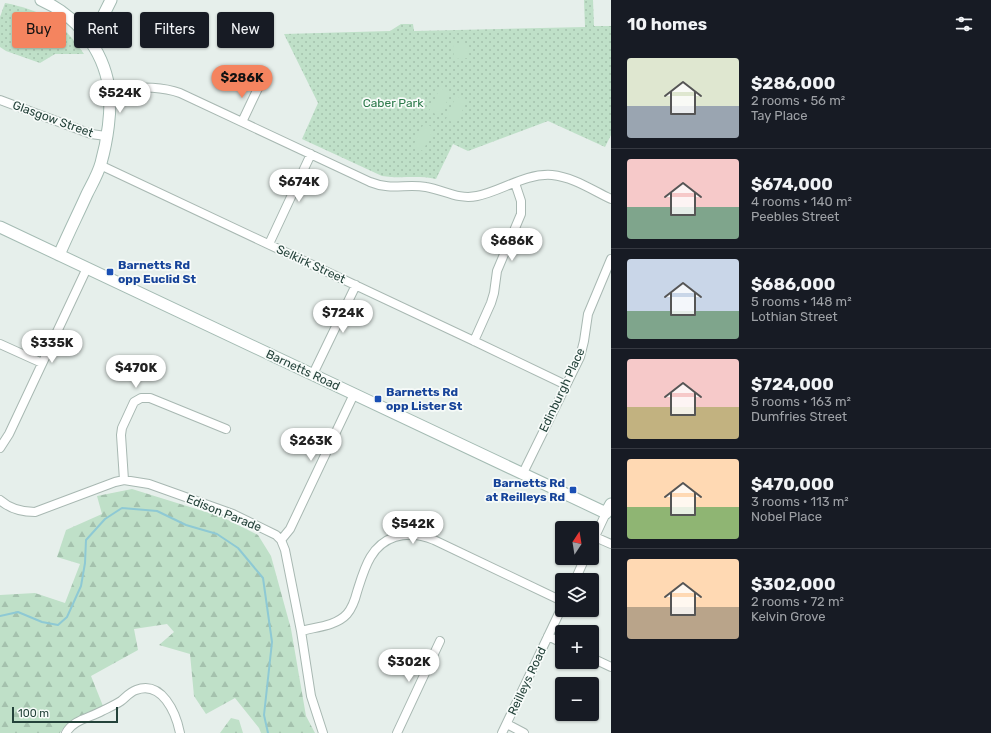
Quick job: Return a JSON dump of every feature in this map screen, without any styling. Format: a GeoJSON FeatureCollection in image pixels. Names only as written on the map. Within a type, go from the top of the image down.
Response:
{"type":"FeatureCollection","features":[{"type":"Feature","properties":{"kind":"street"},"geometry":{"type":"LineString","coordinates":[[41,0],[65,14],[74,23]]}},
{"type":"Feature","properties":{"kind":"street"},"geometry":{"type":"LineString","coordinates":[[105,12],[111,0]]}},
{"type":"Feature","properties":{"kind":"street"},"geometry":{"type":"LineString","coordinates":[[59,255],[100,165],[106,136],[109,111],[109,88],[98,56],[93,48]]}},
{"type":"Feature","properties":{"kind":"street"},"geometry":{"type":"LineString","coordinates":[[242,122],[260,84]]}},
{"type":"Feature","properties":{"kind":"street"},"geometry":{"type":"LineString","coordinates":[[109,88],[154,88],[174,90],[380,185],[396,187],[426,187],[460,197],[477,196],[539,175],[558,176],[574,181],[611,199]]}},
{"type":"Feature","properties":{"kind":"street","name":"Glasgow Street"},"geometry":{"type":"LineString","coordinates":[[0,100],[91,134],[106,136]]}},
{"type":"Feature","properties":{"kind":"street"},"geometry":{"type":"LineString","coordinates":[[269,244],[311,154]]}},
{"type":"Feature","properties":{"kind":"street","name":"Selkirk Street"},"geometry":{"type":"LineString","coordinates":[[100,165],[474,340],[566,385]]}},
{"type":"Feature","properties":{"kind":"street"},"geometry":{"type":"LineString","coordinates":[[474,340],[491,303],[498,268],[521,214],[521,200],[515,183]]}},
{"type":"Feature","properties":{"kind":"street","name":"Barnetts Road"},"geometry":{"type":"LineString","coordinates":[[0,227],[523,474],[609,509]]}},
{"type":"Feature","properties":{"kind":"street","name":"Edinburgh Place"},"geometry":{"type":"LineString","coordinates":[[523,474],[580,356],[588,314],[611,259]]}},
{"type":"Feature","properties":{"kind":"street"},"geometry":{"type":"LineString","coordinates":[[0,448],[9,434],[87,268]]}},
{"type":"Feature","properties":{"kind":"street"},"geometry":{"type":"LineString","coordinates":[[313,374],[356,285]]}},
{"type":"Feature","properties":{"kind":"street"},"geometry":{"type":"LineString","coordinates":[[0,344],[42,363]]}},
{"type":"Feature","properties":{"kind":"street"},"geometry":{"type":"LineString","coordinates":[[323,733],[311,696],[301,631],[285,550],[281,540],[290,529],[354,394]]}},
{"type":"Feature","properties":{"kind":"street"},"geometry":{"type":"LineString","coordinates":[[124,480],[121,432],[132,406],[139,396],[150,398],[226,429]]}},
{"type":"Feature","properties":{"kind":"street","name":"Edison Parade"},"geometry":{"type":"LineString","coordinates":[[0,500],[15,510],[35,512],[124,480],[144,483],[226,511],[273,533],[281,540]]}},
{"type":"Feature","properties":{"kind":"street"},"geometry":{"type":"LineString","coordinates":[[599,530],[609,509]]}},
{"type":"Feature","properties":{"kind":"street"},"geometry":{"type":"LineString","coordinates":[[301,631],[340,620],[345,616],[352,607],[365,568],[372,554],[386,541],[406,535],[422,536],[434,540],[555,598]]}},
{"type":"Feature","properties":{"kind":"street"},"geometry":{"type":"LineString","coordinates":[[599,541],[611,544]]}},
{"type":"Feature","properties":{"kind":"street","name":"Reilleys Road"},"geometry":{"type":"LineString","coordinates":[[502,733],[557,617]]}},
{"type":"Feature","properties":{"kind":"street"},"geometry":{"type":"LineString","coordinates":[[548,636],[555,640]]}},
{"type":"Feature","properties":{"kind":"street"},"geometry":{"type":"LineString","coordinates":[[397,733],[440,641]]}},
{"type":"Feature","properties":{"kind":"street"},"geometry":{"type":"LineString","coordinates":[[599,661],[611,667]]}},
{"type":"Feature","properties":{"kind":"street"},"geometry":{"type":"LineString","coordinates":[[66,733],[70,727],[77,722],[114,705],[136,690],[146,688],[161,694],[171,710],[180,733]]}},
{"type":"Feature","properties":{"kind":"street"},"geometry":{"type":"LineString","coordinates":[[507,724],[524,733]]}},
{"type":"Feature","properties":{"kind":"green space","name":"Caber Park"},"geometry":{"type":"Polygon","coordinates":[[[584,0],[593,0],[594,26],[611,26],[611,135],[605,147],[548,121],[468,151],[453,144],[436,179],[422,177],[382,176],[302,139],[318,103],[284,34],[390,31],[401,24],[413,24],[414,31],[585,27],[584,0]]]}},
{"type":"Feature","properties":{"kind":"green space"},"geometry":{"type":"Polygon","coordinates":[[[5,3],[30,9],[36,12],[12,12],[12,48],[66,48],[66,32],[74,41],[74,48],[80,48],[84,54],[55,54],[40,63],[6,51],[0,47],[0,17],[5,3]]]}},
{"type":"Feature","properties":{"kind":"green space"},"geometry":{"type":"Polygon","coordinates":[[[453,44],[468,44],[469,58],[454,59],[453,44]]]}},
{"type":"Feature","properties":{"kind":"green space"},"geometry":{"type":"Polygon","coordinates":[[[440,88],[451,93],[440,116],[429,111],[440,88]]]}},
{"type":"Feature","properties":{"kind":"green space"},"geometry":{"type":"Polygon","coordinates":[[[456,96],[467,101],[456,124],[446,119],[456,96]]]}},
{"type":"Feature","properties":{"kind":"green space"},"geometry":{"type":"Polygon","coordinates":[[[424,123],[434,128],[423,151],[413,146],[424,123]]]}},
{"type":"Feature","properties":{"kind":"green space"},"geometry":{"type":"Polygon","coordinates":[[[132,489],[222,517],[258,535],[271,556],[291,629],[306,716],[315,733],[261,733],[259,728],[235,698],[206,714],[194,696],[190,654],[159,645],[174,632],[167,624],[134,629],[138,650],[91,676],[103,706],[68,723],[60,733],[0,733],[0,595],[35,593],[65,603],[80,564],[57,557],[66,530],[102,514],[97,496],[132,489]]]}},
{"type":"Feature","properties":{"kind":"green space"},"geometry":{"type":"Polygon","coordinates":[[[231,718],[239,720],[243,733],[220,733],[231,718]]]}},
{"type":"Feature","properties":{"kind":"waterway"},"geometry":{"type":"LineString","coordinates":[[0,616],[18,612],[42,622],[58,625],[67,617],[81,586],[85,563],[86,540],[105,519],[122,508],[157,511],[186,525],[217,534],[238,548],[263,578],[272,642],[264,715],[268,733]]}},
{"type":"Feature","properties":{"kind":"place","name":"Barnetts Rd opp Euclid St"},"geometry":{"type":"Point","coordinates":[110,272]}},
{"type":"Feature","properties":{"kind":"place","name":"Barnetts Rd opp Lister St"},"geometry":{"type":"Point","coordinates":[378,399]}},
{"type":"Feature","properties":{"kind":"place","name":"Barnetts Rd at Reilleys Rd"},"geometry":{"type":"Point","coordinates":[573,490]}}]}
